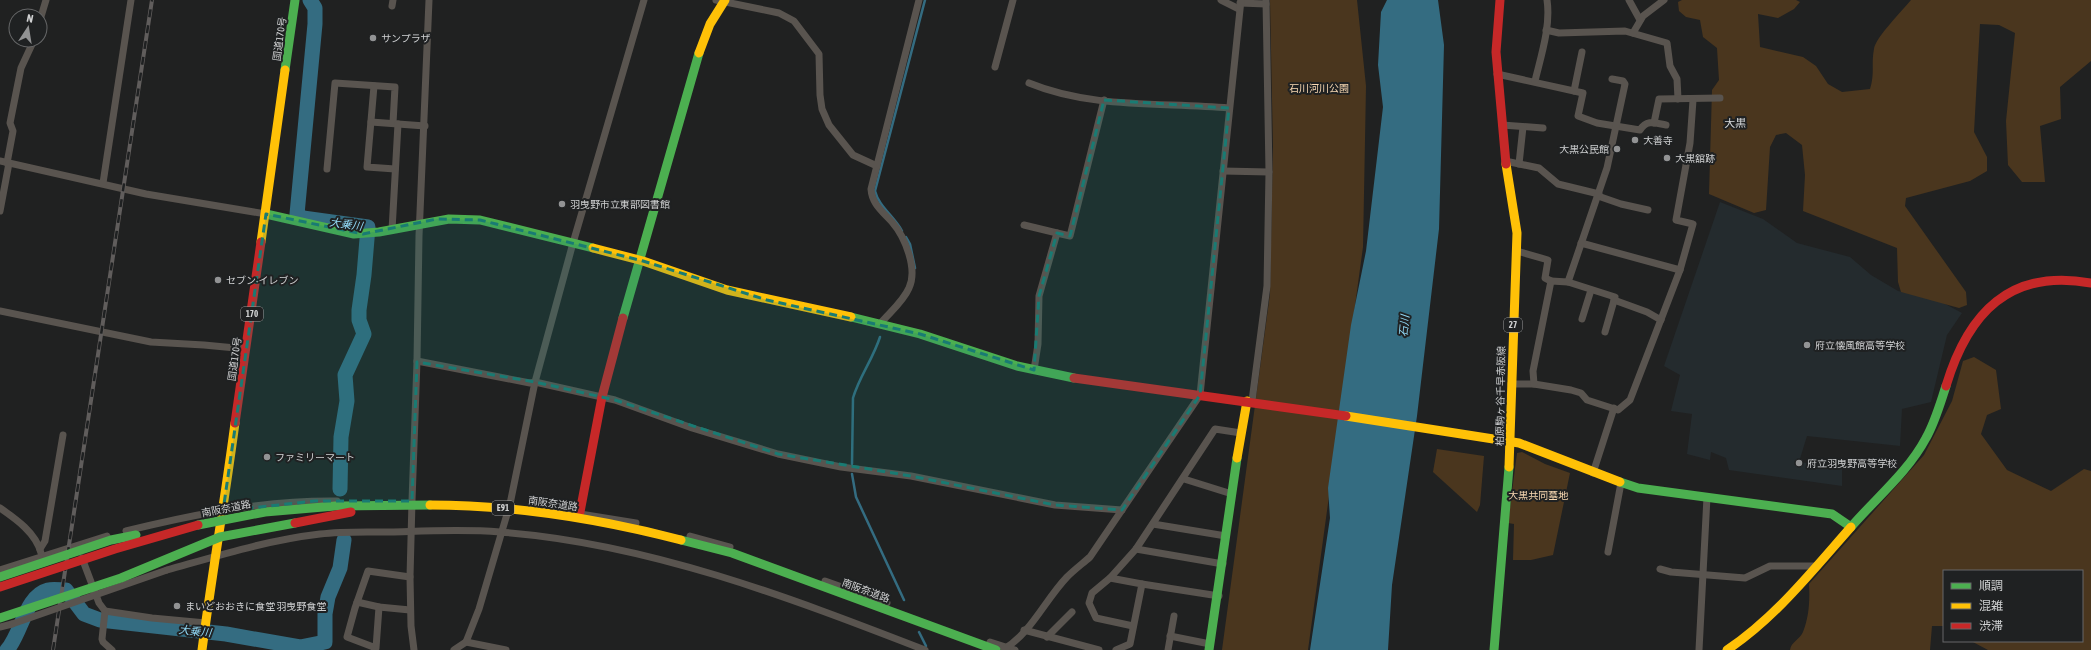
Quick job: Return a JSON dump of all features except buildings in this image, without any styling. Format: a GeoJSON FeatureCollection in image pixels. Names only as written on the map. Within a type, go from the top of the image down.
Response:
{"type":"FeatureCollection","features":[{"type":"Feature","properties":{"kind":"main road","name":"国道170号"},"geometry":{"type":"LineString","coordinates":[[202,650],[214,557],[223,511],[266,214],[295,0]]}},
{"type":"Feature","properties":{"kind":"main road","name":"柏原駒ヶ谷千早赤阪線"},"geometry":{"type":"LineString","coordinates":[[1494,650],[1511,441],[1511,384],[1517,251],[1517,232],[1506,161],[1497,74],[1496,52],[1500,0]]}},
{"type":"Feature","properties":{"kind":"main road"},"geometry":{"type":"LineString","coordinates":[[580,512],[602,397],[639,260],[699,53],[721,1]]}},
{"type":"Feature","properties":{"kind":"main road"},"geometry":{"type":"LineString","coordinates":[[266,214],[354,234],[367,234],[392,230],[437,219],[462,217],[639,260],[747,295],[920,334],[1034,370],[1067,377],[1253,402],[1501,439],[1536,449],[1621,483],[1671,493],[1832,514],[1852,527]]}},
{"type":"Feature","properties":{"kind":"main road"},"geometry":{"type":"LineString","coordinates":[[1727,650],[1741,642],[1767,619],[1852,527],[1916,454],[1934,424],[1957,354],[1970,329],[1979,316],[2005,294],[2018,286],[2036,281],[2076,279],[2091,283]]}},
{"type":"Feature","properties":{"kind":"main road"},"geometry":{"type":"LineString","coordinates":[[1209,647],[1223,564],[1241,433],[1253,402]]}},
{"type":"Feature","properties":{"kind":"main road","name":"南阪奈道路"},"geometry":{"type":"LineString","coordinates":[[0,587],[108,551],[190,527],[265,512],[335,506],[462,505],[529,510],[640,529],[732,553],[996,650]]}},
{"type":"Feature","properties":{"kind":"main road","name":"南阪奈道路"},"geometry":{"type":"LineString","coordinates":[[0,592],[116,553],[186,535],[265,520],[354,512],[463,511],[527,516],[638,534],[686,547],[801,584],[980,650]]}},
{"type":"Feature","properties":{"kind":"main road"},"geometry":{"type":"LineString","coordinates":[[0,624],[121,578],[220,537],[267,527],[354,512]]}},
{"type":"Feature","properties":{"kind":"main road"},"geometry":{"type":"LineString","coordinates":[[0,577],[111,540],[162,529],[190,527]]}},
{"type":"Feature","properties":{"kind":"street"},"geometry":{"type":"LineString","coordinates":[[103,183],[131,0]]}},
{"type":"Feature","properties":{"kind":"street"},"geometry":{"type":"LineString","coordinates":[[414,650],[410,610],[411,531],[420,223],[429,0]]}},
{"type":"Feature","properties":{"kind":"street"},"geometry":{"type":"LineString","coordinates":[[454,650],[466,642],[479,609],[502,532],[510,504],[535,382],[572,243],[644,0]]}},
{"type":"Feature","properties":{"kind":"street"},"geometry":{"type":"LineString","coordinates":[[880,324],[902,300],[910,288],[912,276],[911,261],[903,240],[894,224],[875,205],[871,189],[919,0]]}},
{"type":"Feature","properties":{"kind":"street"},"geometry":{"type":"LineString","coordinates":[[995,67],[1013,0]]}},
{"type":"Feature","properties":{"kind":"street"},"geometry":{"type":"LineString","coordinates":[[1221,0],[1240,4],[1266,2],[1269,172],[1267,286],[1253,402]]}},
{"type":"Feature","properties":{"kind":"street"},"geometry":{"type":"LineString","coordinates":[[1535,82],[1546,30],[1548,9],[1547,0]]}},
{"type":"Feature","properties":{"kind":"street"},"geometry":{"type":"LineString","coordinates":[[1629,0],[1640,20]]}},
{"type":"Feature","properties":{"kind":"street"},"geometry":{"type":"LineString","coordinates":[[1633,34],[1640,20],[1664,0]]}},
{"type":"Feature","properties":{"kind":"street"},"geometry":{"type":"LineString","coordinates":[[721,1],[779,13],[794,21],[819,54],[820,95],[822,109],[829,125],[853,155],[877,166]]}},
{"type":"Feature","properties":{"kind":"street"},"geometry":{"type":"LineString","coordinates":[[1005,649],[1024,630],[1066,578],[1090,558],[1200,395],[1240,4]]}},
{"type":"Feature","properties":{"kind":"street"},"geometry":{"type":"LineString","coordinates":[[1546,30],[1559,33],[1625,31],[1667,42],[1670,66],[1677,79],[1678,99]]}},
{"type":"Feature","properties":{"kind":"street"},"geometry":{"type":"LineString","coordinates":[[0,211],[5,162],[13,131],[10,123],[22,68],[31,48]]}},
{"type":"Feature","properties":{"kind":"street"},"geometry":{"type":"LineString","coordinates":[[1574,91],[1582,52]]}},
{"type":"Feature","properties":{"kind":"street"},"geometry":{"type":"LineString","coordinates":[[1497,74],[1583,93],[1578,116],[1598,123],[1640,130],[1644,124],[1648,122],[1666,125]]}},
{"type":"Feature","properties":{"kind":"street"},"geometry":{"type":"LineString","coordinates":[[1568,282],[1607,168],[1625,84],[1622,81],[1612,78]]}},
{"type":"Feature","properties":{"kind":"street"},"geometry":{"type":"LineString","coordinates":[[327,170],[335,83],[395,87],[395,168],[392,230]]}},
{"type":"Feature","properties":{"kind":"street"},"geometry":{"type":"LineString","coordinates":[[1029,83],[1053,93],[1104,100],[1230,108]]}},
{"type":"Feature","properties":{"kind":"street"},"geometry":{"type":"LineString","coordinates":[[374,86],[367,167],[395,168]]}},
{"type":"Feature","properties":{"kind":"street"},"geometry":{"type":"LineString","coordinates":[[1654,123],[1659,99],[1693,100],[1720,98]]}},
{"type":"Feature","properties":{"kind":"street"},"geometry":{"type":"LineString","coordinates":[[1024,225],[1070,236],[1104,100]]}},
{"type":"Feature","properties":{"kind":"street"},"geometry":{"type":"LineString","coordinates":[[1511,384],[1534,384],[1581,393],[1587,400],[1618,410],[1630,400],[1680,270],[1693,224],[1676,220],[1690,143],[1693,119],[1693,100]]}},
{"type":"Feature","properties":{"kind":"street"},"geometry":{"type":"LineString","coordinates":[[371,122],[425,126]]}},
{"type":"Feature","properties":{"kind":"street"},"geometry":{"type":"LineString","coordinates":[[1502,125],[1543,128]]}},
{"type":"Feature","properties":{"kind":"street"},"geometry":{"type":"LineString","coordinates":[[1519,164],[1524,127]]}},
{"type":"Feature","properties":{"kind":"street"},"geometry":{"type":"LineString","coordinates":[[1506,161],[1539,168],[1558,184],[1598,195],[1621,204],[1648,210]]}},
{"type":"Feature","properties":{"kind":"street"},"geometry":{"type":"LineString","coordinates":[[5,162],[190,203],[266,214]]}},
{"type":"Feature","properties":{"kind":"street"},"geometry":{"type":"LineString","coordinates":[[1223,171],[1269,172]]}},
{"type":"Feature","properties":{"kind":"street"},"geometry":{"type":"LineString","coordinates":[[1034,370],[1038,344],[1039,296],[1057,233]]}},
{"type":"Feature","properties":{"kind":"street"},"geometry":{"type":"LineString","coordinates":[[1581,243],[1680,270]]}},
{"type":"Feature","properties":{"kind":"street"},"geometry":{"type":"LineString","coordinates":[[1517,251],[1548,260],[1545,278],[1568,282],[1615,297],[1605,332]]}},
{"type":"Feature","properties":{"kind":"street"},"geometry":{"type":"LineString","coordinates":[[1534,384],[1533,371],[1551,280]]}},
{"type":"Feature","properties":{"kind":"street"},"geometry":{"type":"LineString","coordinates":[[1582,319],[1591,290]]}},
{"type":"Feature","properties":{"kind":"street"},"geometry":{"type":"LineString","coordinates":[[1614,300],[1647,312],[1661,320]]}},
{"type":"Feature","properties":{"kind":"street"},"geometry":{"type":"LineString","coordinates":[[0,311],[151,342],[204,345],[246,350]]}},
{"type":"Feature","properties":{"kind":"street"},"geometry":{"type":"LineString","coordinates":[[417,362],[530,383],[535,382],[602,397],[778,454],[841,467],[911,476],[1055,505],[1122,510]]}},
{"type":"Feature","properties":{"kind":"street"},"geometry":{"type":"LineString","coordinates":[[1593,473],[1614,408]]}},
{"type":"Feature","properties":{"kind":"street"},"geometry":{"type":"LineString","coordinates":[[1133,626],[1096,618],[1089,603],[1092,593],[1110,578],[1136,549],[1184,479],[1215,429],[1241,433]]}},
{"type":"Feature","properties":{"kind":"street"},"geometry":{"type":"LineString","coordinates":[[41,552],[45,541],[63,435]]}},
{"type":"Feature","properties":{"kind":"street"},"geometry":{"type":"LineString","coordinates":[[1184,479],[1232,494]]}},
{"type":"Feature","properties":{"kind":"street"},"geometry":{"type":"LineString","coordinates":[[1608,552],[1621,483]]}},
{"type":"Feature","properties":{"kind":"street"},"geometry":{"type":"LineString","coordinates":[[1699,650],[1707,497]]}},
{"type":"Feature","properties":{"kind":"street"},"geometry":{"type":"LineString","coordinates":[[0,570],[41,552],[166,522],[223,511],[315,500],[510,504],[580,512],[622,520],[721,544],[1005,649],[1016,650]]}},
{"type":"Feature","properties":{"kind":"street"},"geometry":{"type":"LineString","coordinates":[[0,508],[19,522],[36,541],[41,552]]}},
{"type":"Feature","properties":{"kind":"street"},"geometry":{"type":"LineString","coordinates":[[1153,524],[1226,536]]}},
{"type":"Feature","properties":{"kind":"street"},"geometry":{"type":"LineString","coordinates":[[0,624],[12,624],[168,570],[289,539],[321,534],[458,530],[502,532],[580,543],[660,559],[739,582],[803,603],[925,650]]}},
{"type":"Feature","properties":{"kind":"street"},"geometry":{"type":"LineString","coordinates":[[78,544],[104,618],[102,639],[103,642],[112,650]]}},
{"type":"Feature","properties":{"kind":"street"},"geometry":{"type":"LineString","coordinates":[[1136,549],[1223,564]]}},
{"type":"Feature","properties":{"kind":"street"},"geometry":{"type":"LineString","coordinates":[[1660,569],[1671,572],[1745,578],[1770,566],[1816,566]]}},
{"type":"Feature","properties":{"kind":"street"},"geometry":{"type":"LineString","coordinates":[[379,607],[376,648],[347,637],[368,571],[410,577]]}},
{"type":"Feature","properties":{"kind":"street"},"geometry":{"type":"LineString","coordinates":[[1110,578],[1218,596]]}},
{"type":"Feature","properties":{"kind":"street"},"geometry":{"type":"LineString","coordinates":[[1116,650],[1130,644],[1142,584]]}},
{"type":"Feature","properties":{"kind":"street"},"geometry":{"type":"LineString","coordinates":[[357,602],[379,607],[410,610]]}},
{"type":"Feature","properties":{"kind":"street"},"geometry":{"type":"LineString","coordinates":[[1047,637],[1072,612]]}},
{"type":"Feature","properties":{"kind":"street"},"geometry":{"type":"LineString","coordinates":[[1168,650],[1174,616]]}},
{"type":"Feature","properties":{"kind":"street"},"geometry":{"type":"LineString","coordinates":[[104,618],[206,625]]}},
{"type":"Feature","properties":{"kind":"street"},"geometry":{"type":"LineString","coordinates":[[1024,630],[1099,650]]}},
{"type":"Feature","properties":{"kind":"street"},"geometry":{"type":"LineString","coordinates":[[1170,636],[1209,647]]}},
{"type":"Feature","properties":{"kind":"street"},"geometry":{"type":"LineString","coordinates":[[466,642],[506,650]]}},
{"type":"Feature","properties":{"kind":"highlighted area"},"geometry":{"type":"Polygon","coordinates":[[[1104,100],[1229,108],[1200,395],[1122,510],[1055,505],[911,476],[778,454],[615,400],[535,382],[417,362],[412,501],[315,501],[223,511],[266,214],[363,234],[437,219],[480,220],[643,261],[767,300],[920,334],[1034,370],[1039,296],[1057,233],[1070,236],[1104,100]]]}},
{"type":"Feature","properties":{"kind":"shaded area","name":"府立懐風館高等学校"},"geometry":{"type":"Polygon","coordinates":[[[1720,202],[1763,219],[1797,243],[1850,257],[1871,275],[1898,291],[1936,299],[1962,313],[1947,335],[1931,402],[1902,409],[1900,446],[1807,436],[1799,462],[1842,468],[1842,486],[1729,470],[1726,458],[1711,452],[1710,460],[1687,454],[1692,414],[1671,411],[1680,375],[1664,366],[1720,202]]]}},
{"type":"Feature","properties":{"kind":"green space","name":"石川河川公園"},"geometry":{"type":"Polygon","coordinates":[[[1270,0],[1357,0],[1366,86],[1363,247],[1308,650],[1222,650],[1270,294],[1273,147],[1270,0]]]}},
{"type":"Feature","properties":{"kind":"green space"},"geometry":{"type":"Polygon","coordinates":[[[1682,0],[1796,0],[1800,2],[1794,9],[1778,18],[1758,14],[1760,47],[1803,57],[1816,66],[1828,84],[1842,92],[1870,89],[1873,55],[1876,44],[1884,31],[1911,0],[2091,0],[2091,61],[2060,87],[2061,119],[2040,126],[2045,182],[2022,182],[2008,165],[2006,121],[2015,33],[1999,25],[1980,24],[1974,132],[1987,157],[1987,171],[1970,181],[1906,198],[1905,206],[1966,292],[1967,305],[1959,308],[1901,292],[1898,282],[1897,248],[1803,211],[1805,175],[1802,145],[1786,133],[1776,135],[1770,147],[1766,210],[1754,213],[1709,194],[1712,90],[1719,80],[1717,48],[1703,37],[1700,20],[1686,17],[1679,11],[1678,2],[1682,0]]]}},
{"type":"Feature","properties":{"kind":"green space"},"geometry":{"type":"Polygon","coordinates":[[[1974,357],[1996,370],[2001,409],[1987,415],[1981,434],[2007,470],[2051,491],[2084,469],[2091,471],[2091,650],[1988,650],[1973,642],[2083,642],[2083,570],[1943,570],[1943,626],[1932,626],[1930,650],[1790,650],[1792,645],[1802,634],[1807,620],[1809,608],[1809,584],[1924,455],[1952,401],[1963,361],[1974,357]]]}},
{"type":"Feature","properties":{"kind":"green space"},"geometry":{"type":"Polygon","coordinates":[[[1437,449],[1484,456],[1480,505],[1477,512],[1433,472],[1437,449]]]}},
{"type":"Feature","properties":{"kind":"green space","name":"大黒共同墓地"},"geometry":{"type":"Polygon","coordinates":[[[1522,452],[1545,464],[1570,473],[1553,555],[1531,560],[1513,560],[1514,524],[1508,523],[1517,453],[1522,452]]]}},
{"type":"Feature","properties":{"kind":"water","name":"石川"},"geometry":{"type":"Polygon","coordinates":[[[1387,0],[1438,0],[1444,45],[1439,229],[1417,416],[1392,585],[1388,650],[1310,650],[1330,518],[1328,488],[1351,325],[1366,251],[1383,107],[1378,65],[1381,12],[1387,0]]]}},
{"type":"Feature","properties":{"kind":"waterway","name":"大乗川"},"geometry":{"type":"LineString","coordinates":[[310,0],[315,8],[315,24],[297,214],[303,218],[368,227],[359,310],[359,320],[364,334],[345,375],[347,401],[341,437],[340,489]]}},
{"type":"Feature","properties":{"kind":"waterway"},"geometry":{"type":"LineString","coordinates":[[902,231],[883,207],[875,191],[925,0]]}},
{"type":"Feature","properties":{"kind":"waterway"},"geometry":{"type":"LineString","coordinates":[[906,237],[910,244],[915,268]]}},
{"type":"Feature","properties":{"kind":"waterway"},"geometry":{"type":"LineString","coordinates":[[852,464],[853,398],[880,337]]}},
{"type":"Feature","properties":{"kind":"waterway"},"geometry":{"type":"LineString","coordinates":[[852,474],[856,497],[904,600]]}},
{"type":"Feature","properties":{"kind":"waterway","name":"大乗川"},"geometry":{"type":"LineString","coordinates":[[7,650],[12,643],[29,607],[40,594],[48,590],[66,590],[84,614],[100,620],[226,634],[300,647],[325,642],[325,614],[328,597],[340,568],[344,540]]}},
{"type":"Feature","properties":{"kind":"waterway"},"geometry":{"type":"LineString","coordinates":[[919,632],[926,646]]}},
{"type":"Feature","properties":{"kind":"railway"},"geometry":{"type":"LineString","coordinates":[[53,650],[152,0]]}},
{"type":"Feature","properties":{"kind":"traffic: fast"},"geometry":{"type":"LineString","coordinates":[[285,70],[295,0]]}},
{"type":"Feature","properties":{"kind":"traffic: fast"},"geometry":{"type":"LineString","coordinates":[[623,318],[699,53]]}},
{"type":"Feature","properties":{"kind":"traffic: fast"},"geometry":{"type":"LineString","coordinates":[[266,214],[354,234],[379,232],[449,219],[480,220],[593,248]]}},
{"type":"Feature","properties":{"kind":"traffic: fast"},"geometry":{"type":"LineString","coordinates":[[851,317],[920,334],[1017,366],[1074,378]]}},
{"type":"Feature","properties":{"kind":"traffic: fast"},"geometry":{"type":"LineString","coordinates":[[1620,482],[1638,488],[1832,514],[1851,527],[1901,473],[1919,450],[1932,426],[1946,386]]}},
{"type":"Feature","properties":{"kind":"traffic: fast"},"geometry":{"type":"LineString","coordinates":[[1209,650],[1237,458]]}},
{"type":"Feature","properties":{"kind":"traffic: fast"},"geometry":{"type":"LineString","coordinates":[[1494,650],[1509,467]]}},
{"type":"Feature","properties":{"kind":"traffic: fast"},"geometry":{"type":"LineString","coordinates":[[198,525],[265,512],[335,506],[430,505]]}},
{"type":"Feature","properties":{"kind":"traffic: fast"},"geometry":{"type":"LineString","coordinates":[[0,618],[121,578],[220,537],[295,523]]}},
{"type":"Feature","properties":{"kind":"traffic: fast"},"geometry":{"type":"LineString","coordinates":[[0,577],[111,540],[136,535]]}},
{"type":"Feature","properties":{"kind":"traffic: fast"},"geometry":{"type":"LineString","coordinates":[[681,540],[732,553],[996,650]]}},
{"type":"Feature","properties":{"kind":"traffic: slow"},"geometry":{"type":"LineString","coordinates":[[699,53],[710,24],[725,0]]}},
{"type":"Feature","properties":{"kind":"traffic: slow"},"geometry":{"type":"LineString","coordinates":[[261,242],[285,70]]}},
{"type":"Feature","properties":{"kind":"traffic: slow"},"geometry":{"type":"LineString","coordinates":[[1506,164],[1517,233],[1509,467]]}},
{"type":"Feature","properties":{"kind":"traffic: slow"},"geometry":{"type":"LineString","coordinates":[[593,248],[643,261],[727,290],[851,317]]}},
{"type":"Feature","properties":{"kind":"traffic: slow"},"geometry":{"type":"LineString","coordinates":[[1237,458],[1247,401]]}},
{"type":"Feature","properties":{"kind":"traffic: slow"},"geometry":{"type":"LineString","coordinates":[[1346,416],[1519,443],[1620,482]]}},
{"type":"Feature","properties":{"kind":"traffic: slow"},"geometry":{"type":"LineString","coordinates":[[202,650],[235,423]]}},
{"type":"Feature","properties":{"kind":"traffic: slow"},"geometry":{"type":"LineString","coordinates":[[430,505],[493,508],[557,515],[650,532],[681,540]]}},
{"type":"Feature","properties":{"kind":"traffic: slow"},"geometry":{"type":"LineString","coordinates":[[1727,650],[1762,623],[1793,593],[1851,527]]}},
{"type":"Feature","properties":{"kind":"traffic: jam"},"geometry":{"type":"LineString","coordinates":[[1500,0],[1496,52],[1506,164]]}},
{"type":"Feature","properties":{"kind":"traffic: jam"},"geometry":{"type":"LineString","coordinates":[[235,423],[261,242]]}},
{"type":"Feature","properties":{"kind":"traffic: jam"},"geometry":{"type":"LineString","coordinates":[[1946,386],[1955,360],[1967,337],[1980,317],[1996,302],[2015,290],[2037,282],[2062,280],[2091,283]]}},
{"type":"Feature","properties":{"kind":"traffic: jam"},"geometry":{"type":"LineString","coordinates":[[580,512],[602,397],[623,318]]}},
{"type":"Feature","properties":{"kind":"traffic: jam"},"geometry":{"type":"LineString","coordinates":[[1074,378],[1346,416]]}},
{"type":"Feature","properties":{"kind":"traffic: jam"},"geometry":{"type":"LineString","coordinates":[[295,523],[351,512]]}},
{"type":"Feature","properties":{"kind":"traffic: jam"},"geometry":{"type":"LineString","coordinates":[[0,587],[115,549],[198,525]]}},
{"type":"Feature","properties":{"kind":"place","name":"サンプラザ"},"geometry":{"type":"Point","coordinates":[373,38]}},
{"type":"Feature","properties":{"kind":"place","name":"大善寺"},"geometry":{"type":"Point","coordinates":[1635,140]}},
{"type":"Feature","properties":{"kind":"place","name":"大黒公民館"},"geometry":{"type":"Point","coordinates":[1617,149]}},
{"type":"Feature","properties":{"kind":"place","name":"大黒舘跡"},"geometry":{"type":"Point","coordinates":[1667,158]}},
{"type":"Feature","properties":{"kind":"place","name":"羽曳野市立東部図書館"},"geometry":{"type":"Point","coordinates":[562,204]}},
{"type":"Feature","properties":{"kind":"place","name":"セブン-イレブン"},"geometry":{"type":"Point","coordinates":[218,280]}},
{"type":"Feature","properties":{"kind":"place","name":"府立懐風館高等学校"},"geometry":{"type":"Point","coordinates":[1807,345]}},
{"type":"Feature","properties":{"kind":"place","name":"ファミリーマート"},"geometry":{"type":"Point","coordinates":[267,457]}},
{"type":"Feature","properties":{"kind":"place","name":"府立羽曳野高等学校"},"geometry":{"type":"Point","coordinates":[1799,463]}},
{"type":"Feature","properties":{"kind":"place","name":"まいどおおきに食堂 羽曳野食堂"},"geometry":{"type":"Point","coordinates":[177,606]}},
{"type":"Feature","properties":{"kind":"district","name":"大黒"},"geometry":{"type":"Point","coordinates":[1735,123]}}]}
